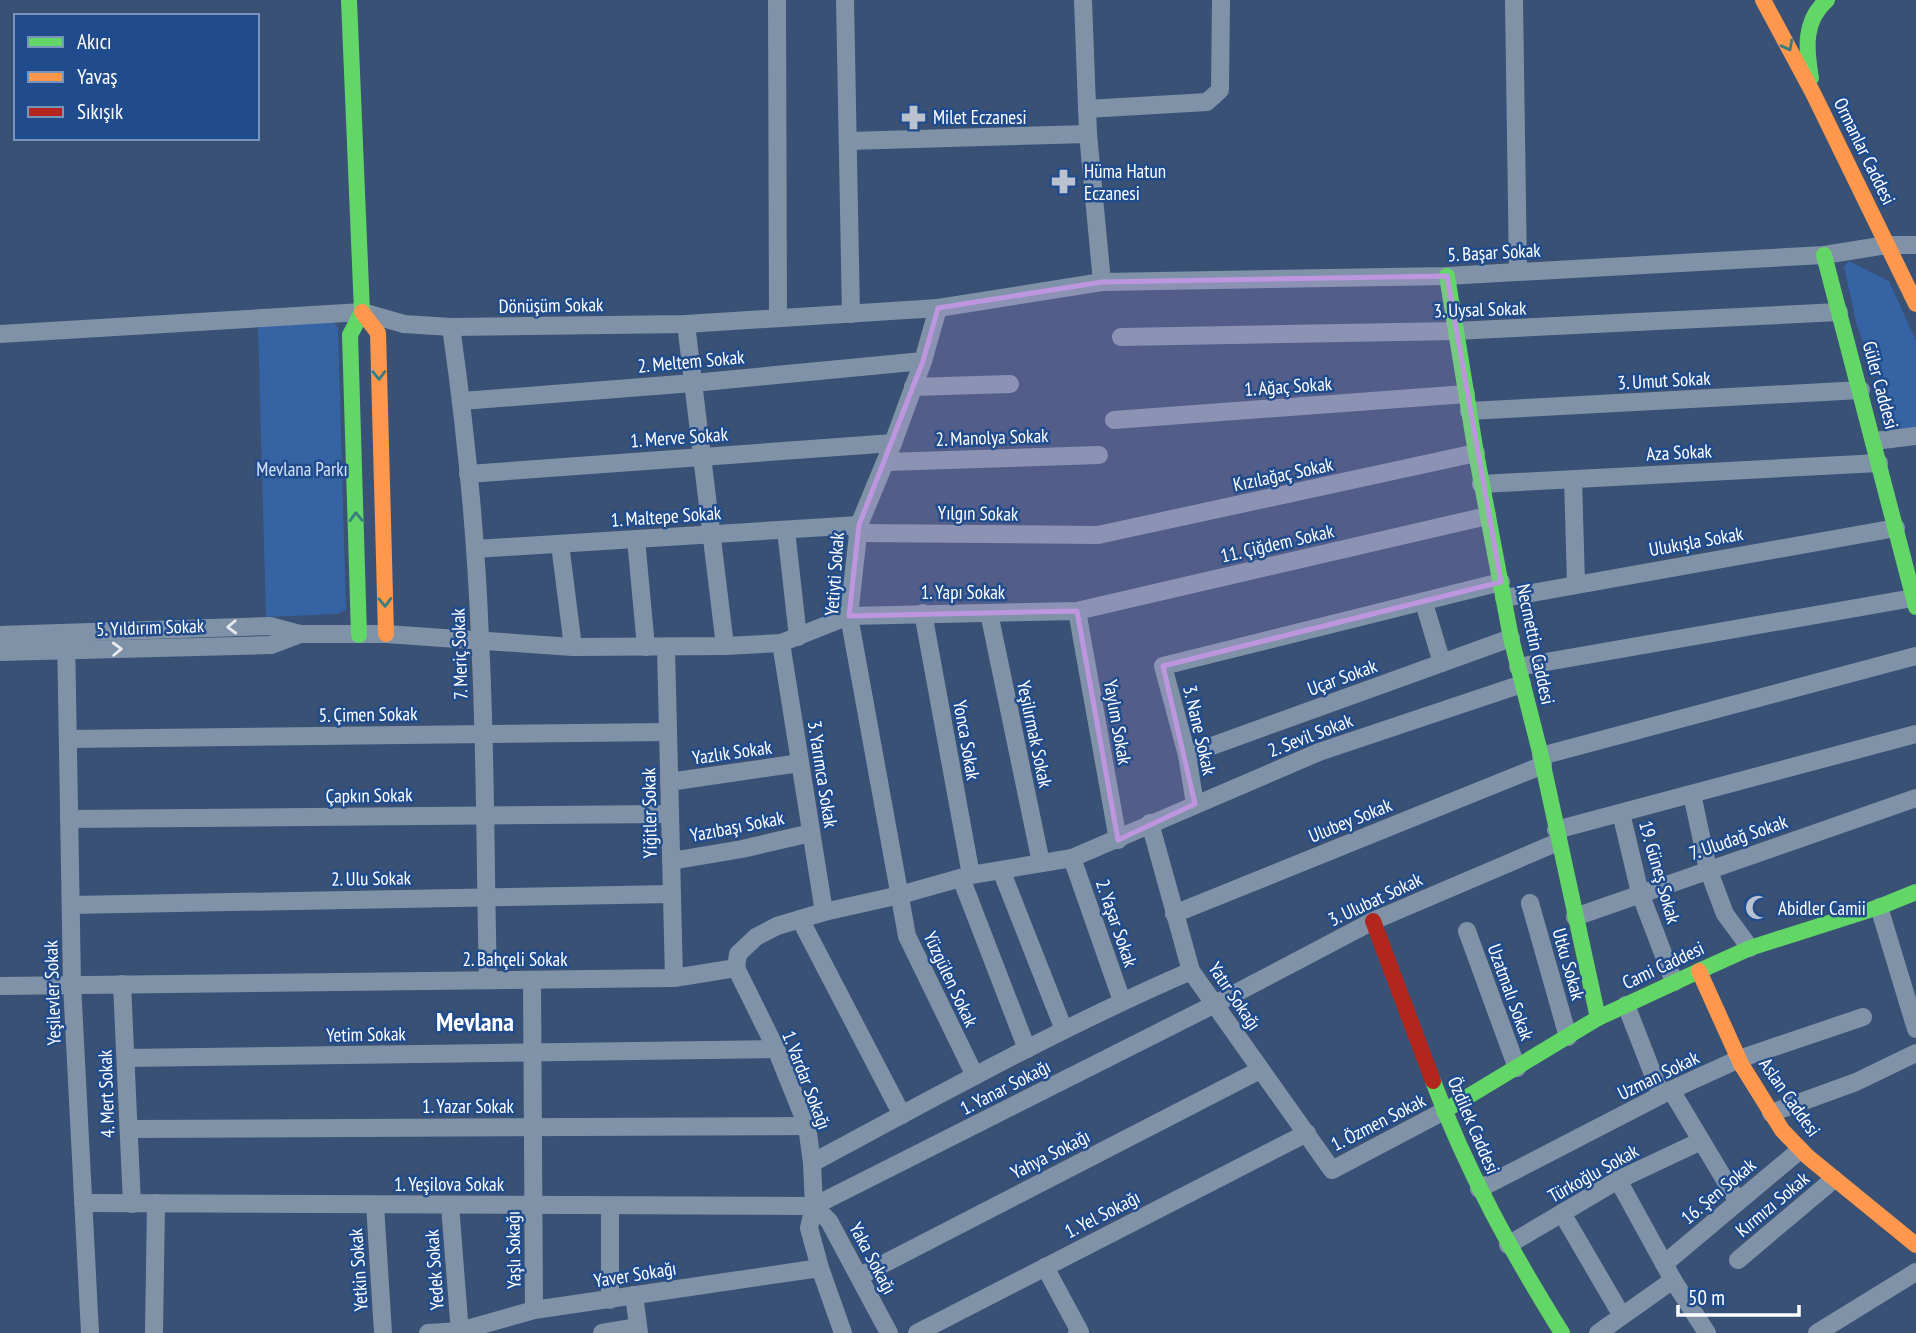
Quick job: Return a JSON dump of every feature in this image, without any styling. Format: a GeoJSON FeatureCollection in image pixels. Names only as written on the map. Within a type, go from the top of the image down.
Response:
{"type":"FeatureCollection","features":[{"type":"Feature","properties":{"kind":"main road"},"geometry":{"type":"LineString","coordinates":[[349,0],[362,312],[350,335],[359,635]]}},
{"type":"Feature","properties":{"kind":"main road"},"geometry":{"type":"LineString","coordinates":[[1763,0],[1813,93]]}},
{"type":"Feature","properties":{"kind":"main road"},"geometry":{"type":"LineString","coordinates":[[1813,93],[1807,54],[1808,23],[1817,7],[1827,0]]}},
{"type":"Feature","properties":{"kind":"main road","name":"Ormanlar Caddesi"},"geometry":{"type":"LineString","coordinates":[[1813,93],[1916,304]]}},
{"type":"Feature","properties":{"kind":"main road","name":"Güler Caddesi"},"geometry":{"type":"LineString","coordinates":[[1824,255],[1915,603]]}},
{"type":"Feature","properties":{"kind":"main road","name":"Necmettin Caddesi"},"geometry":{"type":"LineString","coordinates":[[1447,276],[1481,484],[1511,638],[1598,1018]]}},
{"type":"Feature","properties":{"kind":"main road"},"geometry":{"type":"LineString","coordinates":[[362,312],[378,333],[386,634]]}},
{"type":"Feature","properties":{"kind":"main road","name":"Cami Caddesi"},"geometry":{"type":"LineString","coordinates":[[1444,1111],[1598,1018],[1674,982],[1750,948],[1879,907],[1916,892]]}},
{"type":"Feature","properties":{"kind":"main road","name":"Özdilek Caddesi"},"geometry":{"type":"LineString","coordinates":[[1373,921],[1444,1111],[1479,1189],[1508,1245],[1562,1333]]}},
{"type":"Feature","properties":{"kind":"main road","name":"Aslan Caddesi"},"geometry":{"type":"LineString","coordinates":[[1699,971],[1720,1026],[1771,1113],[1800,1150],[1888,1225],[1916,1245]]}},
{"type":"Feature","properties":{"kind":"street"},"geometry":{"type":"LineString","coordinates":[[777,0],[778,318]]}},
{"type":"Feature","properties":{"kind":"street"},"geometry":{"type":"LineString","coordinates":[[845,0],[852,314]]}},
{"type":"Feature","properties":{"kind":"street"},"geometry":{"type":"LineString","coordinates":[[1083,0],[1088,134],[1102,282]]}},
{"type":"Feature","properties":{"kind":"street"},"geometry":{"type":"LineString","coordinates":[[1087,109],[1208,102],[1220,90],[1221,0]]}},
{"type":"Feature","properties":{"kind":"street"},"geometry":{"type":"LineString","coordinates":[[1514,0],[1518,272]]}},
{"type":"Feature","properties":{"kind":"street"},"geometry":{"type":"LineString","coordinates":[[848,141],[1088,134]]}},
{"type":"Feature","properties":{"kind":"street","name":"5. Başar Sokak"},"geometry":{"type":"LineString","coordinates":[[1102,282],[1447,276],[1824,255],[1887,245],[1916,245]]}},
{"type":"Feature","properties":{"kind":"street","name":"Dönüşüm Sokak"},"geometry":{"type":"LineString","coordinates":[[0,334],[362,312],[404,324],[451,327],[686,324],[938,308],[1102,282]]}},
{"type":"Feature","properties":{"kind":"street","name":"Yetiyti Sokak"},"geometry":{"type":"LineString","coordinates":[[900,895],[849,616],[858,529],[923,361],[938,308]]}},
{"type":"Feature","properties":{"kind":"street","name":"3. Uysal Sokak"},"geometry":{"type":"LineString","coordinates":[[1121,337],[1455,331],[1839,312]]}},
{"type":"Feature","properties":{"kind":"street"},"geometry":{"type":"LineString","coordinates":[[686,324],[725,646]]}},
{"type":"Feature","properties":{"kind":"street","name":"7. Meriç Sokak"},"geometry":{"type":"LineString","coordinates":[[451,327],[462,401],[481,642],[488,980]]}},
{"type":"Feature","properties":{"kind":"street","name":"2. Meltem Sokak"},"geometry":{"type":"LineString","coordinates":[[462,401],[923,361]]}},
{"type":"Feature","properties":{"kind":"street"},"geometry":{"type":"LineString","coordinates":[[913,387],[1010,384]]}},
{"type":"Feature","properties":{"kind":"street","name":"3. Umut Sokak"},"geometry":{"type":"LineString","coordinates":[[1468,403],[1861,390]]}},
{"type":"Feature","properties":{"kind":"street","name":"1. Ağaç Sokak"},"geometry":{"type":"LineString","coordinates":[[1114,419],[1468,403]]}},
{"type":"Feature","properties":{"kind":"street"},"geometry":{"type":"LineString","coordinates":[[1874,441],[1916,436]]}},
{"type":"Feature","properties":{"kind":"street","name":"1. Merve Sokak"},"geometry":{"type":"LineString","coordinates":[[468,474],[893,443]]}},
{"type":"Feature","properties":{"kind":"street","name":"Kızılağaç Sokak"},"geometry":{"type":"LineString","coordinates":[[1098,535],[1476,453]]}},
{"type":"Feature","properties":{"kind":"street","name":"2. Manolya Sokak"},"geometry":{"type":"LineString","coordinates":[[886,462],[1099,455]]}},
{"type":"Feature","properties":{"kind":"street","name":"Aza Sokak"},"geometry":{"type":"LineString","coordinates":[[1481,484],[1880,463]]}},
{"type":"Feature","properties":{"kind":"street"},"geometry":{"type":"LineString","coordinates":[[1573,478],[1576,584]]}},
{"type":"Feature","properties":{"kind":"street","name":"11. Çiğdem Sokak"},"geometry":{"type":"LineString","coordinates":[[1077,611],[1488,516]]}},
{"type":"Feature","properties":{"kind":"street","name":"Ulukışla Sokak"},"geometry":{"type":"LineString","coordinates":[[1163,666],[1424,603],[1502,590],[1576,584],[1896,528]]}},
{"type":"Feature","properties":{"kind":"street","name":"Yılgın Sokak"},"geometry":{"type":"LineString","coordinates":[[858,529],[1098,535]]}},
{"type":"Feature","properties":{"kind":"street","name":"1. Maltepe Sokak"},"geometry":{"type":"LineString","coordinates":[[475,549],[786,530],[858,529]]}},
{"type":"Feature","properties":{"kind":"street","name":"3. Yarımca Sokak"},"geometry":{"type":"LineString","coordinates":[[786,530],[789,640],[800,763],[824,912]]}},
{"type":"Feature","properties":{"kind":"street"},"geometry":{"type":"LineString","coordinates":[[636,539],[646,647]]}},
{"type":"Feature","properties":{"kind":"street"},"geometry":{"type":"LineString","coordinates":[[560,544],[573,647]]}},
{"type":"Feature","properties":{"kind":"street"},"geometry":{"type":"LineString","coordinates":[[1424,603],[1442,663]]}},
{"type":"Feature","properties":{"kind":"street","name":"2. Sevil Sokak"},"geometry":{"type":"LineString","coordinates":[[1118,840],[1150,823],[1319,752],[1520,676],[1915,603]]}},
{"type":"Feature","properties":{"kind":"street","name":"1. Yapı Sokak"},"geometry":{"type":"LineString","coordinates":[[849,616],[1077,611]]}},
{"type":"Feature","properties":{"kind":"street","name":"Yaylım Sokak"},"geometry":{"type":"LineString","coordinates":[[1077,611],[1118,840]]}},
{"type":"Feature","properties":{"kind":"street","name":"Yonca Sokak"},"geometry":{"type":"LineString","coordinates":[[923,613],[966,877],[1027,1049]]}},
{"type":"Feature","properties":{"kind":"street","name":"Yeşilırmak Sokak"},"geometry":{"type":"LineString","coordinates":[[989,613],[1041,863]]}},
{"type":"Feature","properties":{"kind":"street","name":"5. Yıldırım Sokak"},"geometry":{"type":"LineString","coordinates":[[0,652],[67,642],[270,626],[300,634],[386,634],[573,647],[725,646],[789,640],[849,616]]}},
{"type":"Feature","properties":{"kind":"street","name":"5. Yıldırım Sokak"},"geometry":{"type":"LineString","coordinates":[[0,635],[67,642]]}},
{"type":"Feature","properties":{"kind":"street","name":"Uçar Sokak"},"geometry":{"type":"LineString","coordinates":[[1187,755],[1511,638]]}},
{"type":"Feature","properties":{"kind":"street","name":"Yeşilevler Sokak"},"geometry":{"type":"LineString","coordinates":[[67,642],[72,984],[90,1333]]}},
{"type":"Feature","properties":{"kind":"street","name":"Yiğitler Sokak"},"geometry":{"type":"LineString","coordinates":[[666,647],[674,978]]}},
{"type":"Feature","properties":{"kind":"street","name":"Ulubey Sokak"},"geometry":{"type":"LineString","coordinates":[[1174,914],[1541,760],[1916,656]]}},
{"type":"Feature","properties":{"kind":"street","name":"3. Nane Sokak"},"geometry":{"type":"LineString","coordinates":[[1163,666],[1187,755],[1195,804]]}},
{"type":"Feature","properties":{"kind":"street","name":"5. Çimen Sokak"},"geometry":{"type":"LineString","coordinates":[[68,739],[668,732]]}},
{"type":"Feature","properties":{"kind":"street","name":"3. Ulubat Sokak"},"geometry":{"type":"LineString","coordinates":[[1215,1004],[1373,921],[1557,836],[1620,813],[1916,734]]}},
{"type":"Feature","properties":{"kind":"street","name":"Yazlık Sokak"},"geometry":{"type":"LineString","coordinates":[[669,782],[800,763]]}},
{"type":"Feature","properties":{"kind":"street"},"geometry":{"type":"LineString","coordinates":[[1692,794],[1708,869],[1725,914],[1750,948]]}},
{"type":"Feature","properties":{"kind":"street","name":"7. Uludağ Sokak"},"geometry":{"type":"LineString","coordinates":[[1575,917],[1916,798]]}},
{"type":"Feature","properties":{"kind":"street","name":"19. Güneş Sokak"},"geometry":{"type":"LineString","coordinates":[[1620,813],[1640,893],[1674,982]]}},
{"type":"Feature","properties":{"kind":"street","name":"Çapkın Sokak"},"geometry":{"type":"LineString","coordinates":[[69,819],[670,814]]}},
{"type":"Feature","properties":{"kind":"street","name":"Yatır Sokağı"},"geometry":{"type":"LineString","coordinates":[[1150,823],[1191,971],[1332,1170]]}},
{"type":"Feature","properties":{"kind":"street","name":"Yazıbaşı Sokak"},"geometry":{"type":"LineString","coordinates":[[671,860],[742,849],[811,833]]}},
{"type":"Feature","properties":{"kind":"street"},"geometry":{"type":"LineString","coordinates":[[736,968],[738,954],[756,937],[800,919],[966,877],[1072,858],[1118,840]]}},
{"type":"Feature","properties":{"kind":"street","name":"2. Yaşar Sokak"},"geometry":{"type":"LineString","coordinates":[[1072,858],[1122,1001]]}},
{"type":"Feature","properties":{"kind":"street"},"geometry":{"type":"LineString","coordinates":[[1002,870],[1064,1030]]}},
{"type":"Feature","properties":{"kind":"street","name":"2. Ulu Sokak"},"geometry":{"type":"LineString","coordinates":[[71,905],[672,894]]}},
{"type":"Feature","properties":{"kind":"street","name":"Yüzgülen Sokak"},"geometry":{"type":"LineString","coordinates":[[900,895],[907,936],[975,1076]]}},
{"type":"Feature","properties":{"kind":"street","name":"Utku Sokak"},"geometry":{"type":"LineString","coordinates":[[1530,903],[1568,1037]]}},
{"type":"Feature","properties":{"kind":"street"},"geometry":{"type":"LineString","coordinates":[[1879,907],[1916,1029]]}},
{"type":"Feature","properties":{"kind":"street"},"geometry":{"type":"LineString","coordinates":[[800,919],[902,1115]]}},
{"type":"Feature","properties":{"kind":"street","name":"Uzatmalı Sokak"},"geometry":{"type":"LineString","coordinates":[[1467,931],[1517,1068]]}},
{"type":"Feature","properties":{"kind":"street","name":"2. Bahçeli Sokak"},"geometry":{"type":"LineString","coordinates":[[0,986],[674,978],[736,968]]}},
{"type":"Feature","properties":{"kind":"street","name":"1. Vardar Sokağı"},"geometry":{"type":"LineString","coordinates":[[736,968],[776,1049],[807,1126],[814,1206],[809,1228],[843,1333]]}},
{"type":"Feature","properties":{"kind":"street"},"geometry":{"type":"LineString","coordinates":[[812,1163],[1064,1030],[1191,971]]}},
{"type":"Feature","properties":{"kind":"street","name":"Yaşlı Sokağı"},"geometry":{"type":"LineString","coordinates":[[531,980],[534,1310]]}},
{"type":"Feature","properties":{"kind":"street","name":"4. Mert Sokak"},"geometry":{"type":"LineString","coordinates":[[122,984],[132,1203]]}},
{"type":"Feature","properties":{"kind":"street","name":"1. Yanar Sokağı"},"geometry":{"type":"LineString","coordinates":[[814,1206],[1215,1004]]}},
{"type":"Feature","properties":{"kind":"street"},"geometry":{"type":"LineString","coordinates":[[1626,1005],[1666,1093],[1701,1141],[1738,1202]]}},
{"type":"Feature","properties":{"kind":"street","name":"Uzman Sokak"},"geometry":{"type":"LineString","coordinates":[[1479,1189],[1666,1093],[1739,1059],[1863,1017]]}},
{"type":"Feature","properties":{"kind":"street","name":"Yetim Sokak"},"geometry":{"type":"LineString","coordinates":[[126,1058],[776,1049]]}},
{"type":"Feature","properties":{"kind":"street"},"geometry":{"type":"LineString","coordinates":[[1771,1113],[1856,1082],[1916,1053]]}},
{"type":"Feature","properties":{"kind":"street","name":"Yahya Sokağı"},"geometry":{"type":"LineString","coordinates":[[860,1276],[1260,1070]]}},
{"type":"Feature","properties":{"kind":"street","name":"1. Özmen Sokak"},"geometry":{"type":"LineString","coordinates":[[1332,1170],[1444,1111]]}},
{"type":"Feature","properties":{"kind":"street","name":"1. Yazar Sokak"},"geometry":{"type":"LineString","coordinates":[[129,1129],[807,1126]]}},
{"type":"Feature","properties":{"kind":"street","name":"1. Yel Sokağı"},"geometry":{"type":"LineString","coordinates":[[917,1333],[1307,1133]]}},
{"type":"Feature","properties":{"kind":"street","name":"Türkoğlu Sokak"},"geometry":{"type":"LineString","coordinates":[[1508,1245],[1618,1180],[1701,1141]]}},
{"type":"Feature","properties":{"kind":"street","name":"16. Şen Sokak"},"geometry":{"type":"LineString","coordinates":[[1598,1333],[1622,1316],[1738,1202],[1800,1150]]}},
{"type":"Feature","properties":{"kind":"street","name":"Kırmızı Sokak"},"geometry":{"type":"LineString","coordinates":[[1738,1260],[1834,1179]]}},
{"type":"Feature","properties":{"kind":"street"},"geometry":{"type":"LineString","coordinates":[[1618,1180],[1669,1272],[1707,1333]]}},
{"type":"Feature","properties":{"kind":"street","name":"1. Yeşilova Sokak"},"geometry":{"type":"LineString","coordinates":[[83,1203],[814,1206]]}},
{"type":"Feature","properties":{"kind":"street"},"geometry":{"type":"LineString","coordinates":[[154,1333],[156,1203]]}},
{"type":"Feature","properties":{"kind":"street","name":"Yetkin Sokak"},"geometry":{"type":"LineString","coordinates":[[375,1205],[383,1333]]}},
{"type":"Feature","properties":{"kind":"street","name":"Yedek Sokak"},"geometry":{"type":"LineString","coordinates":[[450,1205],[460,1332]]}},
{"type":"Feature","properties":{"kind":"street"},"geometry":{"type":"LineString","coordinates":[[610,1206],[610,1300]]}},
{"type":"Feature","properties":{"kind":"street","name":"Yaka Sokağı"},"geometry":{"type":"LineString","coordinates":[[814,1206],[829,1221],[889,1333]]}},
{"type":"Feature","properties":{"kind":"street"},"geometry":{"type":"LineString","coordinates":[[1562,1213],[1622,1316]]}},
{"type":"Feature","properties":{"kind":"street"},"geometry":{"type":"LineString","coordinates":[[1045,1267],[1080,1332],[1077,1333]]}},
{"type":"Feature","properties":{"kind":"street","name":"Yaver Sokağı"},"geometry":{"type":"LineString","coordinates":[[428,1333],[460,1332],[534,1310],[820,1268]]}},
{"type":"Feature","properties":{"kind":"street"},"geometry":{"type":"LineString","coordinates":[[1817,1333],[1916,1272]]}},
{"type":"Feature","properties":{"kind":"street"},"geometry":{"type":"LineString","coordinates":[[602,1333],[638,1330],[634,1295]]}},
{"type":"Feature","properties":{"kind":"highlighted area"},"geometry":{"type":"Polygon","coordinates":[[[1447,276],[1501,582],[1163,666],[1195,804],[1118,840],[1077,611],[849,616],[859,525],[923,361],[938,308],[1102,282],[1447,276]]]}},
{"type":"Feature","properties":{"kind":"green space"},"geometry":{"type":"Polygon","coordinates":[[[1849,261],[1889,281],[1916,341],[1916,430],[1905,433],[1895,425],[1857,326],[1844,267],[1849,261]]]}},
{"type":"Feature","properties":{"kind":"green space","name":"Mevlana Parkı"},"geometry":{"type":"Polygon","coordinates":[[[333,321],[338,328],[346,610],[337,614],[266,617],[258,327],[333,321]]]}},
{"type":"Feature","properties":{"kind":"traffic: fast"},"geometry":{"type":"LineString","coordinates":[[349,0],[362,312],[350,335],[359,635]]}},
{"type":"Feature","properties":{"kind":"traffic: fast"},"geometry":{"type":"LineString","coordinates":[[1811,78],[1808,57],[1810,26],[1819,8],[1827,0]]}},
{"type":"Feature","properties":{"kind":"traffic: fast"},"geometry":{"type":"LineString","coordinates":[[1824,255],[1916,607]]}},
{"type":"Feature","properties":{"kind":"traffic: fast"},"geometry":{"type":"LineString","coordinates":[[1447,276],[1476,453],[1511,638],[1541,756],[1598,1018]]}},
{"type":"Feature","properties":{"kind":"traffic: fast"},"geometry":{"type":"LineString","coordinates":[[1444,1111],[1598,1018],[1699,971],[1750,948],[1879,907],[1916,892]]}},
{"type":"Feature","properties":{"kind":"traffic: fast"},"geometry":{"type":"LineString","coordinates":[[1433,1081],[1460,1147],[1491,1210],[1562,1333]]}},
{"type":"Feature","properties":{"kind":"traffic: slow"},"geometry":{"type":"LineString","coordinates":[[1763,0],[1813,93],[1916,304]]}},
{"type":"Feature","properties":{"kind":"traffic: slow"},"geometry":{"type":"LineString","coordinates":[[362,312],[378,333],[386,634]]}},
{"type":"Feature","properties":{"kind":"traffic: slow"},"geometry":{"type":"LineString","coordinates":[[1699,971],[1741,1064],[1782,1130],[1808,1157],[1916,1245]]}},
{"type":"Feature","properties":{"kind":"traffic: jam"},"geometry":{"type":"LineString","coordinates":[[1373,921],[1433,1081]]}},
{"type":"Feature","properties":{"kind":"place","name":"Milet Eczanesi"},"geometry":{"type":"Point","coordinates":[913,117]}},
{"type":"Feature","properties":{"kind":"place","name":"Hüma Hatun Eczanesi"},"geometry":{"type":"Point","coordinates":[1064,182]}},
{"type":"Feature","properties":{"kind":"place","name":"Abidler Camii"},"geometry":{"type":"Point","coordinates":[1758,908]}},
{"type":"Feature","properties":{"kind":"district","name":"Mevlana"},"geometry":{"type":"Point","coordinates":[475,1021]}}]}
